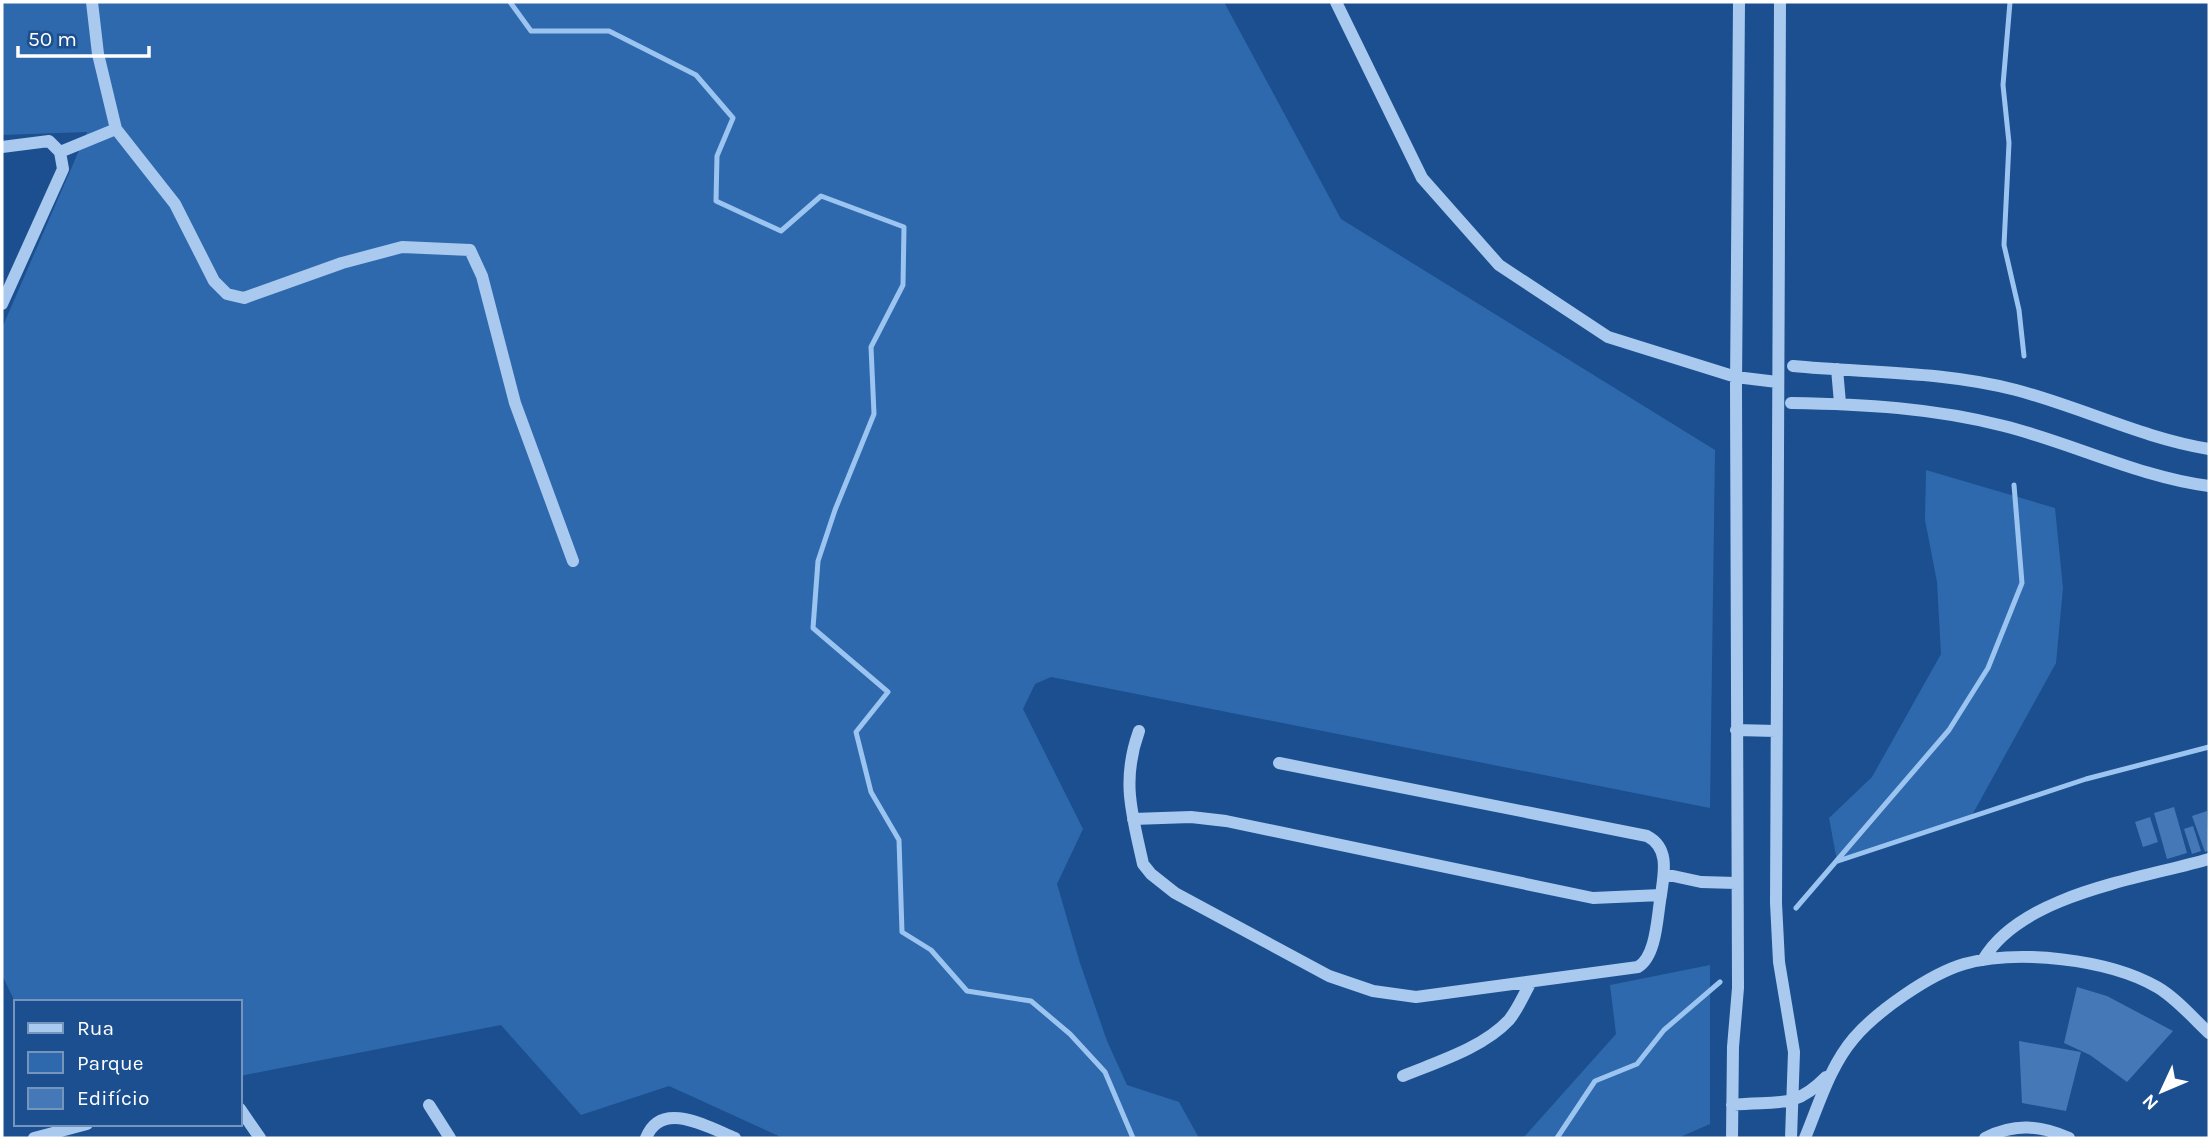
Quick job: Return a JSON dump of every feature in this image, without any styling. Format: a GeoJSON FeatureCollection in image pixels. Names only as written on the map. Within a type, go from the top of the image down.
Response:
{"type":"FeatureCollection","features":[{"type":"Feature","properties":{"kind":"street"},"geometry":{"type":"LineString","coordinates":[[92,2],[98,54],[116,129],[175,204],[214,281],[227,294],[244,298],[342,263],[402,247],[470,250],[482,276],[515,403],[573,561]]}},
{"type":"Feature","properties":{"kind":"street"},"geometry":{"type":"LineString","coordinates":[[1336,2],[1422,178],[1499,265],[1608,337],[1736,377],[1777,382]]}},
{"type":"Feature","properties":{"kind":"street"},"geometry":{"type":"LineString","coordinates":[[1728,1137],[1732,1105],[1732,1046],[1738,988],[1736,377],[1739,2]]}},
{"type":"Feature","properties":{"kind":"street"},"geometry":{"type":"LineString","coordinates":[[1780,2],[1776,903],[1779,962],[1794,1052],[1791,1138]]}},
{"type":"Feature","properties":{"kind":"street"},"geometry":{"type":"LineString","coordinates":[[60,152],[116,129]]}},
{"type":"Feature","properties":{"kind":"street"},"geometry":{"type":"LineString","coordinates":[[2,147],[49,141],[60,152],[63,169],[2,304]]}},
{"type":"Feature","properties":{"kind":"street"},"geometry":{"type":"LineString","coordinates":[[1793,366],[1891,371],[2015,390],[2179,444],[2209,449]]}},
{"type":"Feature","properties":{"kind":"street"},"geometry":{"type":"LineString","coordinates":[[1837,369],[1840,403]]}},
{"type":"Feature","properties":{"kind":"street"},"geometry":{"type":"LineString","coordinates":[[1791,403],[1840,403],[1931,412],[2004,426],[2110,460],[2209,486]]}},
{"type":"Feature","properties":{"kind":"street"},"geometry":{"type":"LineString","coordinates":[[1736,730],[1776,732]]}},
{"type":"Feature","properties":{"kind":"street"},"geometry":{"type":"LineString","coordinates":[[1139,732],[1129,759],[1127,784],[1143,864],[1175,893],[1329,976],[1373,991],[1416,997],[1638,967],[1646,963],[1664,874],[1663,852],[1658,842],[1647,836],[1279,763]]}},
{"type":"Feature","properties":{"kind":"street"},"geometry":{"type":"LineString","coordinates":[[1133,819],[1191,817],[1226,821],[1593,898],[1661,895]]}},
{"type":"Feature","properties":{"kind":"street"},"geometry":{"type":"LineString","coordinates":[[1983,960],[1989,949],[2021,918],[2061,900],[2209,861]]}},
{"type":"Feature","properties":{"kind":"street"},"geometry":{"type":"LineString","coordinates":[[1664,874],[1701,882],[1736,883]]}},
{"type":"Feature","properties":{"kind":"street"},"geometry":{"type":"LineString","coordinates":[[1732,1105],[1793,1101],[1810,1094],[1832,1071],[1854,1038],[1888,1009],[1942,974],[1961,965],[1983,960],[2055,959],[2106,967],[2157,987],[2209,1032]]}},
{"type":"Feature","properties":{"kind":"street"},"geometry":{"type":"LineString","coordinates":[[1403,1076],[1448,1058],[1494,1033],[1510,1019],[1531,982]]}},
{"type":"Feature","properties":{"kind":"street"},"geometry":{"type":"LineString","coordinates":[[1805,1138],[1832,1071]]}},
{"type":"Feature","properties":{"kind":"street"},"geometry":{"type":"LineString","coordinates":[[429,1105],[450,1138]]}},
{"type":"Feature","properties":{"kind":"street"},"geometry":{"type":"LineString","coordinates":[[242,1112],[260,1138]]}},
{"type":"Feature","properties":{"kind":"street"},"geometry":{"type":"LineString","coordinates":[[646,1138],[653,1124],[668,1117],[701,1125],[735,1138]]}},
{"type":"Feature","properties":{"kind":"street"},"geometry":{"type":"LineString","coordinates":[[34,1138],[80,1126]]}},
{"type":"Feature","properties":{"kind":"street"},"geometry":{"type":"LineString","coordinates":[[1985,1138],[2001,1129],[2023,1127],[2048,1128],[2069,1138]]}},
{"type":"Feature","properties":{"kind":"green space"},"geometry":{"type":"Polygon","coordinates":[[[2,2],[1224,2],[1341,219],[1715,450],[1710,808],[1051,677],[1035,684],[1023,709],[1083,829],[1057,884],[1107,1041],[1127,1085],[1179,1102],[1199,1138],[783,1138],[669,1086],[581,1115],[501,1025],[242,1076],[242,1000],[14,1000],[2,975],[2,328],[87,132],[2,135],[2,2]]]}},
{"type":"Feature","properties":{"kind":"green space"},"geometry":{"type":"Polygon","coordinates":[[[1926,470],[2055,508],[2063,588],[2056,663],[1971,817],[1837,861],[1829,818],[1872,777],[1941,654],[1937,582],[1925,520],[1926,470]]]}},
{"type":"Feature","properties":{"kind":"green space"},"geometry":{"type":"Polygon","coordinates":[[[1710,965],[1710,1124],[1678,1138],[1523,1138],[1616,1034],[1610,985],[1710,965]]]}},
{"type":"Feature","properties":{"kind":"building"},"geometry":{"type":"Polygon","coordinates":[[[2174,807],[2187,853],[2167,859],[2154,813],[2174,807]]]}},
{"type":"Feature","properties":{"kind":"building"},"geometry":{"type":"Polygon","coordinates":[[[2207,811],[2209,850],[2205,852],[2192,816],[2207,811]]]}},
{"type":"Feature","properties":{"kind":"building"},"geometry":{"type":"Polygon","coordinates":[[[2150,817],[2158,842],[2143,847],[2135,822],[2150,817]]]}},
{"type":"Feature","properties":{"kind":"building"},"geometry":{"type":"Polygon","coordinates":[[[2193,826],[2201,851],[2192,854],[2184,829],[2193,826]]]}},
{"type":"Feature","properties":{"kind":"building"},"geometry":{"type":"Polygon","coordinates":[[[2077,987],[2107,996],[2173,1031],[2127,1082],[2090,1055],[2064,1043],[2077,987]]]}},
{"type":"Feature","properties":{"kind":"building"},"geometry":{"type":"Polygon","coordinates":[[[2019,1041],[2081,1052],[2066,1111],[2022,1103],[2019,1041]]]}},
{"type":"Feature","properties":{"kind":"waterway"},"geometry":{"type":"LineString","coordinates":[[510,2],[531,31],[609,31],[696,75],[733,118],[717,156],[716,201],[781,231],[821,196],[904,227],[903,285],[871,347],[874,414],[835,510],[818,561],[813,628],[888,692],[856,732],[871,792],[899,840],[902,932],[931,950],[967,991],[1031,1001],[1070,1034],[1105,1072],[1133,1138]]}},
{"type":"Feature","properties":{"kind":"waterway"},"geometry":{"type":"LineString","coordinates":[[2010,2],[2003,85],[2009,143],[2004,245],[2019,310],[2024,356]]}},
{"type":"Feature","properties":{"kind":"waterway"},"geometry":{"type":"LineString","coordinates":[[1796,908],[1949,730],[1988,668],[2022,583],[2014,485]]}},
{"type":"Feature","properties":{"kind":"waterway"},"geometry":{"type":"LineString","coordinates":[[1838,861],[2086,779],[2209,747]]}},
{"type":"Feature","properties":{"kind":"waterway"},"geometry":{"type":"LineString","coordinates":[[1557,1138],[1595,1081],[1637,1064],[1664,1030],[1720,982]]}}]}
